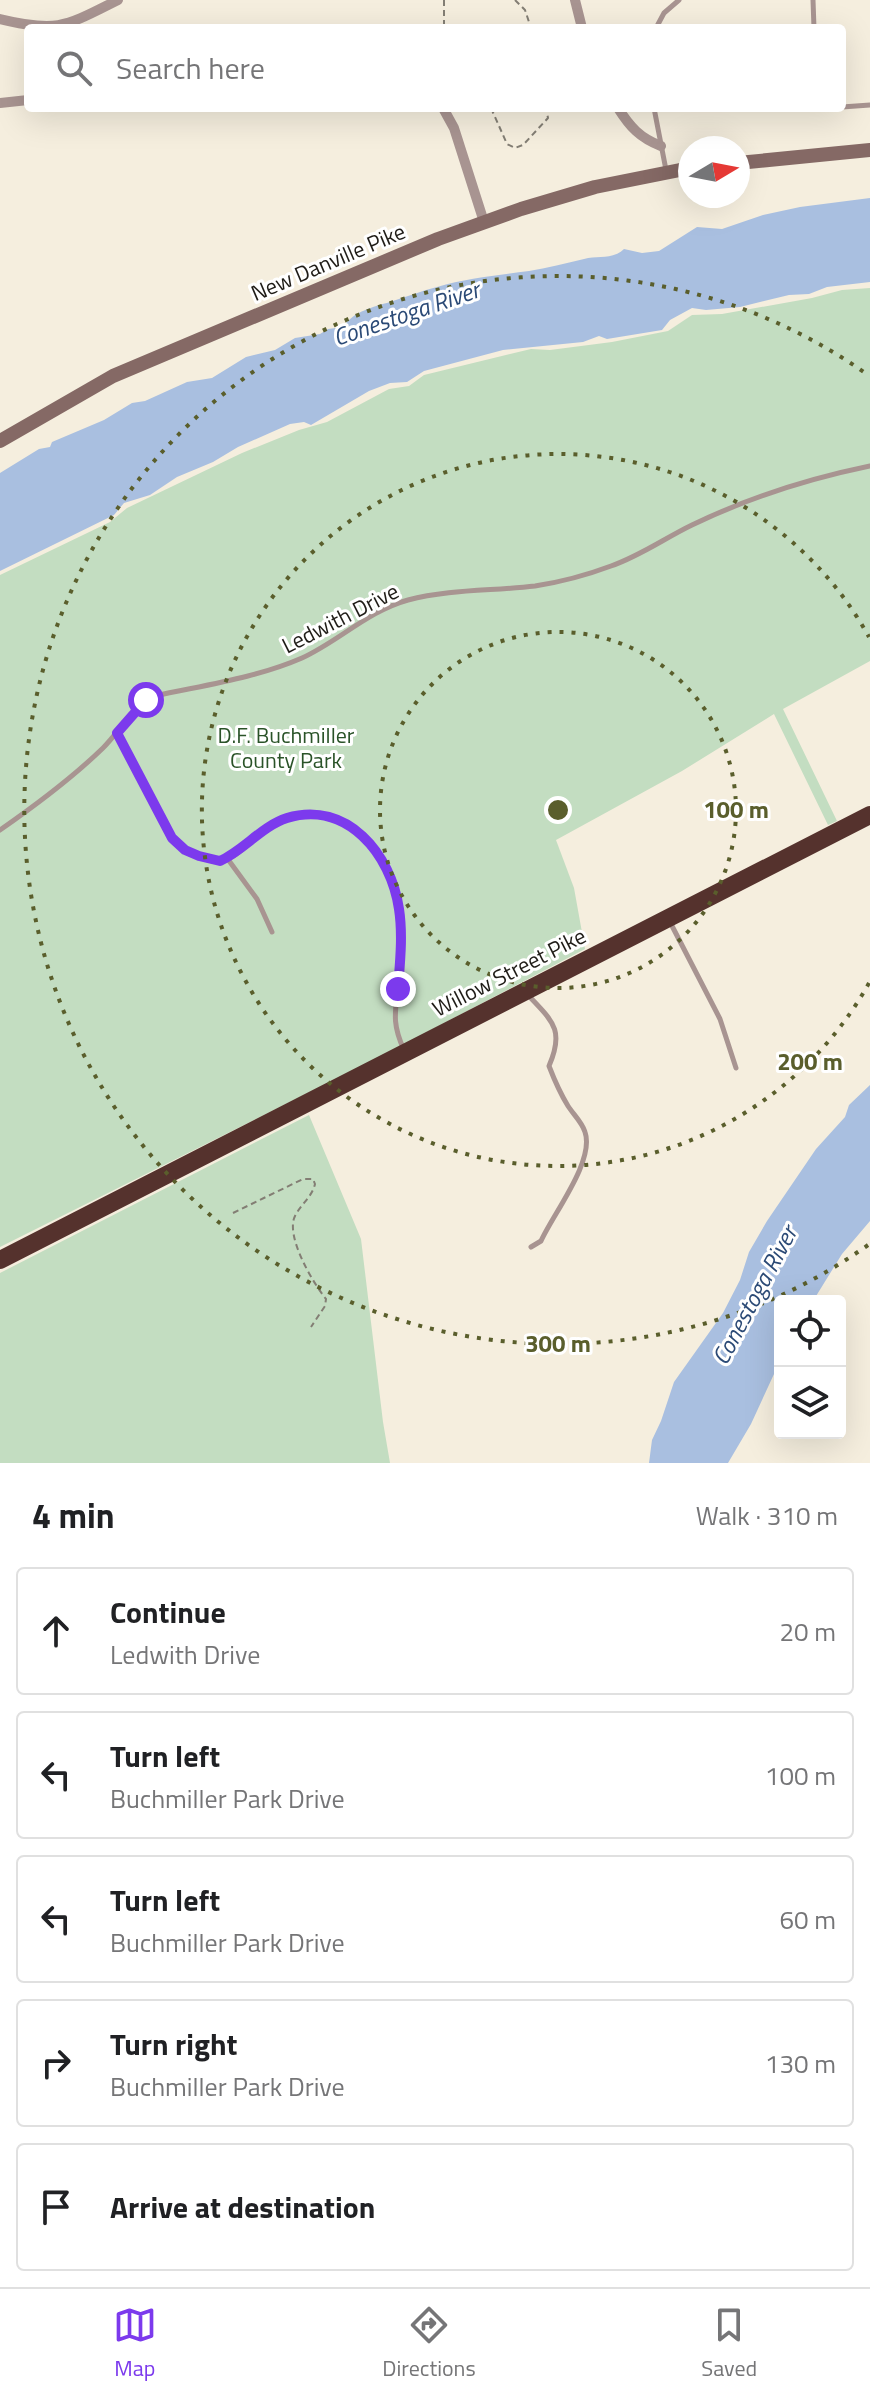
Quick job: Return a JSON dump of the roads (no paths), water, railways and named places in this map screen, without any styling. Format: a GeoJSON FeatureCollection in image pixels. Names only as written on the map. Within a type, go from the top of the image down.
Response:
{"type":"FeatureCollection","features":[{"type":"Feature","properties":{"kind":"highway","name":"Willow Street Pike"},"geometry":{"type":"LineString","coordinates":[[0,1260],[870,815]]}},
{"type":"Feature","properties":{"kind":"main road"},"geometry":{"type":"LineString","coordinates":[[750,162],[870,150]]}},
{"type":"Feature","properties":{"kind":"main road","name":"New Danville Pike"},"geometry":{"type":"LineString","coordinates":[[0,441],[113,376],[484,222],[595,187],[678,170]]}},
{"type":"Feature","properties":{"kind":"street"},"geometry":{"type":"LineString","coordinates":[[67,24],[118,0]]}},
{"type":"Feature","properties":{"kind":"street"},"geometry":{"type":"LineString","coordinates":[[575,0],[581,24]]}},
{"type":"Feature","properties":{"kind":"street"},"geometry":{"type":"LineString","coordinates":[[0,19],[24,25]]}},
{"type":"Feature","properties":{"kind":"street"},"geometry":{"type":"LineString","coordinates":[[0,103],[24,100]]}},
{"type":"Feature","properties":{"kind":"street"},"geometry":{"type":"LineString","coordinates":[[445,112],[454,128],[484,222]]}},
{"type":"Feature","properties":{"kind":"street"},"geometry":{"type":"LineString","coordinates":[[621,112],[630,127],[645,140],[661,146]]}},
{"type":"Feature","properties":{"kind":"lane"},"geometry":{"type":"LineString","coordinates":[[658,24],[664,13],[679,0]]}},
{"type":"Feature","properties":{"kind":"lane"},"geometry":{"type":"LineString","coordinates":[[813,0],[814,24]]}},
{"type":"Feature","properties":{"kind":"lane"},"geometry":{"type":"LineString","coordinates":[[846,107],[870,105]]}},
{"type":"Feature","properties":{"kind":"lane"},"geometry":{"type":"LineString","coordinates":[[655,112],[666,171]]}},
{"type":"Feature","properties":{"kind":"lane","name":"Ledwith Drive"},"geometry":{"type":"LineString","coordinates":[[0,830],[70,778],[146,700],[155,696],[281,666],[329,644],[370,616],[395,604],[441,594],[534,586],[585,575],[642,553],[739,503],[813,478],[870,466]]}},
{"type":"Feature","properties":{"kind":"lane"},"geometry":{"type":"LineString","coordinates":[[117,733],[172,838],[185,850],[220,861],[283,819],[306,813],[327,815],[346,822],[370,843],[389,875],[399,908],[401,943],[394,1011],[395,1030],[405,1052]]}},
{"type":"Feature","properties":{"kind":"lane"},"geometry":{"type":"LineString","coordinates":[[227,858],[257,899],[272,932]]}},
{"type":"Feature","properties":{"kind":"lane"},"geometry":{"type":"LineString","coordinates":[[668,918],[720,1019],[736,1068]]}},
{"type":"Feature","properties":{"kind":"lane"},"geometry":{"type":"LineString","coordinates":[[525,991],[553,1022],[558,1034],[549,1066],[560,1094],[585,1128],[587,1138],[587,1149],[576,1177],[541,1241],[531,1247]]}},
{"type":"Feature","properties":{"kind":"water","name":"Conestoga River"},"geometry":{"type":"Polygon","coordinates":[[[870,198],[870,282],[827,287],[809,294],[789,295],[740,307],[692,308],[670,320],[662,330],[503,350],[424,371],[407,382],[390,383],[369,391],[311,425],[304,422],[290,424],[238,447],[213,462],[177,477],[150,495],[124,503],[114,515],[0,571],[0,473],[39,449],[50,447],[52,442],[104,420],[132,403],[145,401],[187,382],[212,378],[246,357],[275,350],[295,338],[343,327],[364,310],[431,289],[471,279],[610,256],[624,249],[642,253],[659,251],[697,227],[722,229],[800,207],[870,198]]]}},
{"type":"Feature","properties":{"kind":"water","name":"Conestoga River"},"geometry":{"type":"Polygon","coordinates":[[[870,1085],[870,1221],[842,1254],[817,1295],[774,1295],[774,1374],[751,1424],[728,1463],[649,1463],[652,1440],[674,1382],[723,1313],[740,1280],[749,1252],[767,1221],[816,1149],[845,1117],[849,1105],[870,1085]]]}},
{"type":"Feature","properties":{"kind":"park label","name":"D.F. Buchmiller County Park"},"geometry":{"type":"Point","coordinates":[286,748]}}]}
